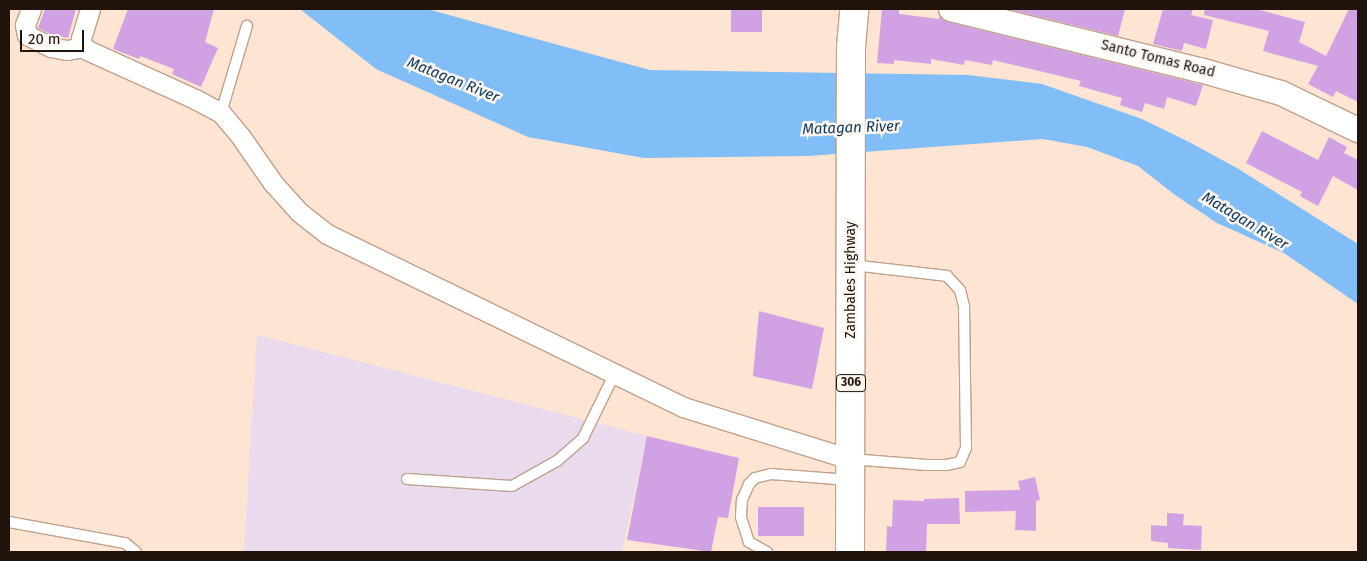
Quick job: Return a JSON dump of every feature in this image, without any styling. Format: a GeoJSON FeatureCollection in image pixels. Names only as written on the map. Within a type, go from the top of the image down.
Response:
{"type":"FeatureCollection","features":[{"type":"Feature","properties":{"kind":"main road","name":"Zambales Highway"},"geometry":{"type":"LineString","coordinates":[[850,552],[851,47],[854,9]]}},
{"type":"Feature","properties":{"kind":"street"},"geometry":{"type":"LineString","coordinates":[[31,9],[25,25],[27,36],[51,48],[67,50],[84,47]]}},
{"type":"Feature","properties":{"kind":"street"},"geometry":{"type":"LineString","coordinates":[[90,9],[80,38],[81,44],[84,47],[102,58],[195,99],[221,113],[242,137],[273,183],[299,212],[327,234],[352,248],[683,407],[850,470]]}},
{"type":"Feature","properties":{"kind":"street","name":"Santo Tomas Road"},"geometry":{"type":"LineString","coordinates":[[951,9],[1200,70],[1281,93],[1358,130]]}},
{"type":"Feature","properties":{"kind":"lane"},"geometry":{"type":"LineString","coordinates":[[221,113],[248,26]]}},
{"type":"Feature","properties":{"kind":"lane"},"geometry":{"type":"LineString","coordinates":[[767,552],[749,542],[741,517],[742,500],[748,484],[755,478],[771,474],[946,465],[960,462],[966,448],[964,306],[960,290],[947,276],[851,265]]}},
{"type":"Feature","properties":{"kind":"lane"},"geometry":{"type":"LineString","coordinates":[[407,479],[512,486],[557,461],[583,438],[615,373]]}},
{"type":"Feature","properties":{"kind":"lane"},"geometry":{"type":"LineString","coordinates":[[9,522],[125,543],[136,552]]}},
{"type":"Feature","properties":{"kind":"shaded area"},"geometry":{"type":"Polygon","coordinates":[[[257,335],[647,436],[622,552],[244,552],[257,335]]]}},
{"type":"Feature","properties":{"kind":"water","name":"Matagan River"},"geometry":{"type":"Polygon","coordinates":[[[300,9],[427,9],[650,70],[968,75],[1042,84],[1142,119],[1189,142],[1237,168],[1358,244],[1358,304],[1284,253],[1217,223],[1175,195],[1138,166],[1087,147],[1043,139],[808,156],[644,158],[528,137],[376,69],[300,9]]]}},
{"type":"Feature","properties":{"kind":"building"},"geometry":{"type":"Polygon","coordinates":[[[45,9],[76,9],[68,38],[52,35],[38,28],[45,9]]]}},
{"type":"Feature","properties":{"kind":"building"},"geometry":{"type":"Polygon","coordinates":[[[128,9],[214,9],[205,42],[218,48],[201,87],[172,74],[174,69],[140,56],[139,59],[113,49],[128,9]]]}},
{"type":"Feature","properties":{"kind":"building"},"geometry":{"type":"Polygon","coordinates":[[[731,9],[762,9],[762,32],[731,32],[731,9]]]}},
{"type":"Feature","properties":{"kind":"building"},"geometry":{"type":"Polygon","coordinates":[[[882,9],[899,9],[899,14],[939,19],[939,16],[948,22],[1203,85],[1196,106],[1167,97],[1164,109],[1145,103],[1142,112],[1120,105],[1122,98],[1079,86],[1081,81],[993,60],[992,65],[965,60],[964,65],[931,59],[931,64],[894,60],[894,64],[877,63],[882,9]]]}},
{"type":"Feature","properties":{"kind":"building"},"geometry":{"type":"Polygon","coordinates":[[[1008,9],[1125,9],[1118,36],[1008,9]]]}},
{"type":"Feature","properties":{"kind":"building"},"geometry":{"type":"Polygon","coordinates":[[[1163,9],[1193,9],[1191,15],[1213,20],[1206,49],[1184,43],[1182,51],[1153,44],[1163,9]]]}},
{"type":"Feature","properties":{"kind":"building"},"geometry":{"type":"Polygon","coordinates":[[[1205,9],[1256,9],[1305,22],[1299,42],[1326,56],[1349,9],[1358,9],[1358,102],[1336,91],[1333,97],[1308,84],[1318,66],[1263,51],[1269,31],[1204,15],[1205,9]]]}},
{"type":"Feature","properties":{"kind":"building"},"geometry":{"type":"Polygon","coordinates":[[[1262,131],[1318,160],[1329,137],[1347,147],[1344,153],[1358,160],[1358,190],[1333,176],[1318,206],[1300,196],[1302,192],[1246,163],[1262,131]]]}},
{"type":"Feature","properties":{"kind":"building"},"geometry":{"type":"Polygon","coordinates":[[[759,311],[824,328],[812,389],[753,376],[759,311]]]}},
{"type":"Feature","properties":{"kind":"building"},"geometry":{"type":"Polygon","coordinates":[[[647,436],[739,458],[728,518],[718,517],[711,552],[627,540],[647,436]]]}},
{"type":"Feature","properties":{"kind":"building"},"geometry":{"type":"Polygon","coordinates":[[[1035,477],[1040,500],[1036,501],[1036,531],[1015,530],[1016,511],[965,512],[965,491],[1020,490],[1018,481],[1035,477]]]}},
{"type":"Feature","properties":{"kind":"building"},"geometry":{"type":"Polygon","coordinates":[[[959,498],[960,524],[927,524],[926,552],[886,552],[887,526],[892,527],[893,500],[924,501],[924,499],[959,498]]]}},
{"type":"Feature","properties":{"kind":"building"},"geometry":{"type":"Polygon","coordinates":[[[758,507],[804,507],[804,536],[758,536],[758,507]]]}},
{"type":"Feature","properties":{"kind":"building"},"geometry":{"type":"Polygon","coordinates":[[[1167,513],[1184,514],[1183,525],[1202,526],[1201,550],[1168,548],[1168,543],[1151,541],[1151,525],[1167,526],[1167,513]]]}}]}
